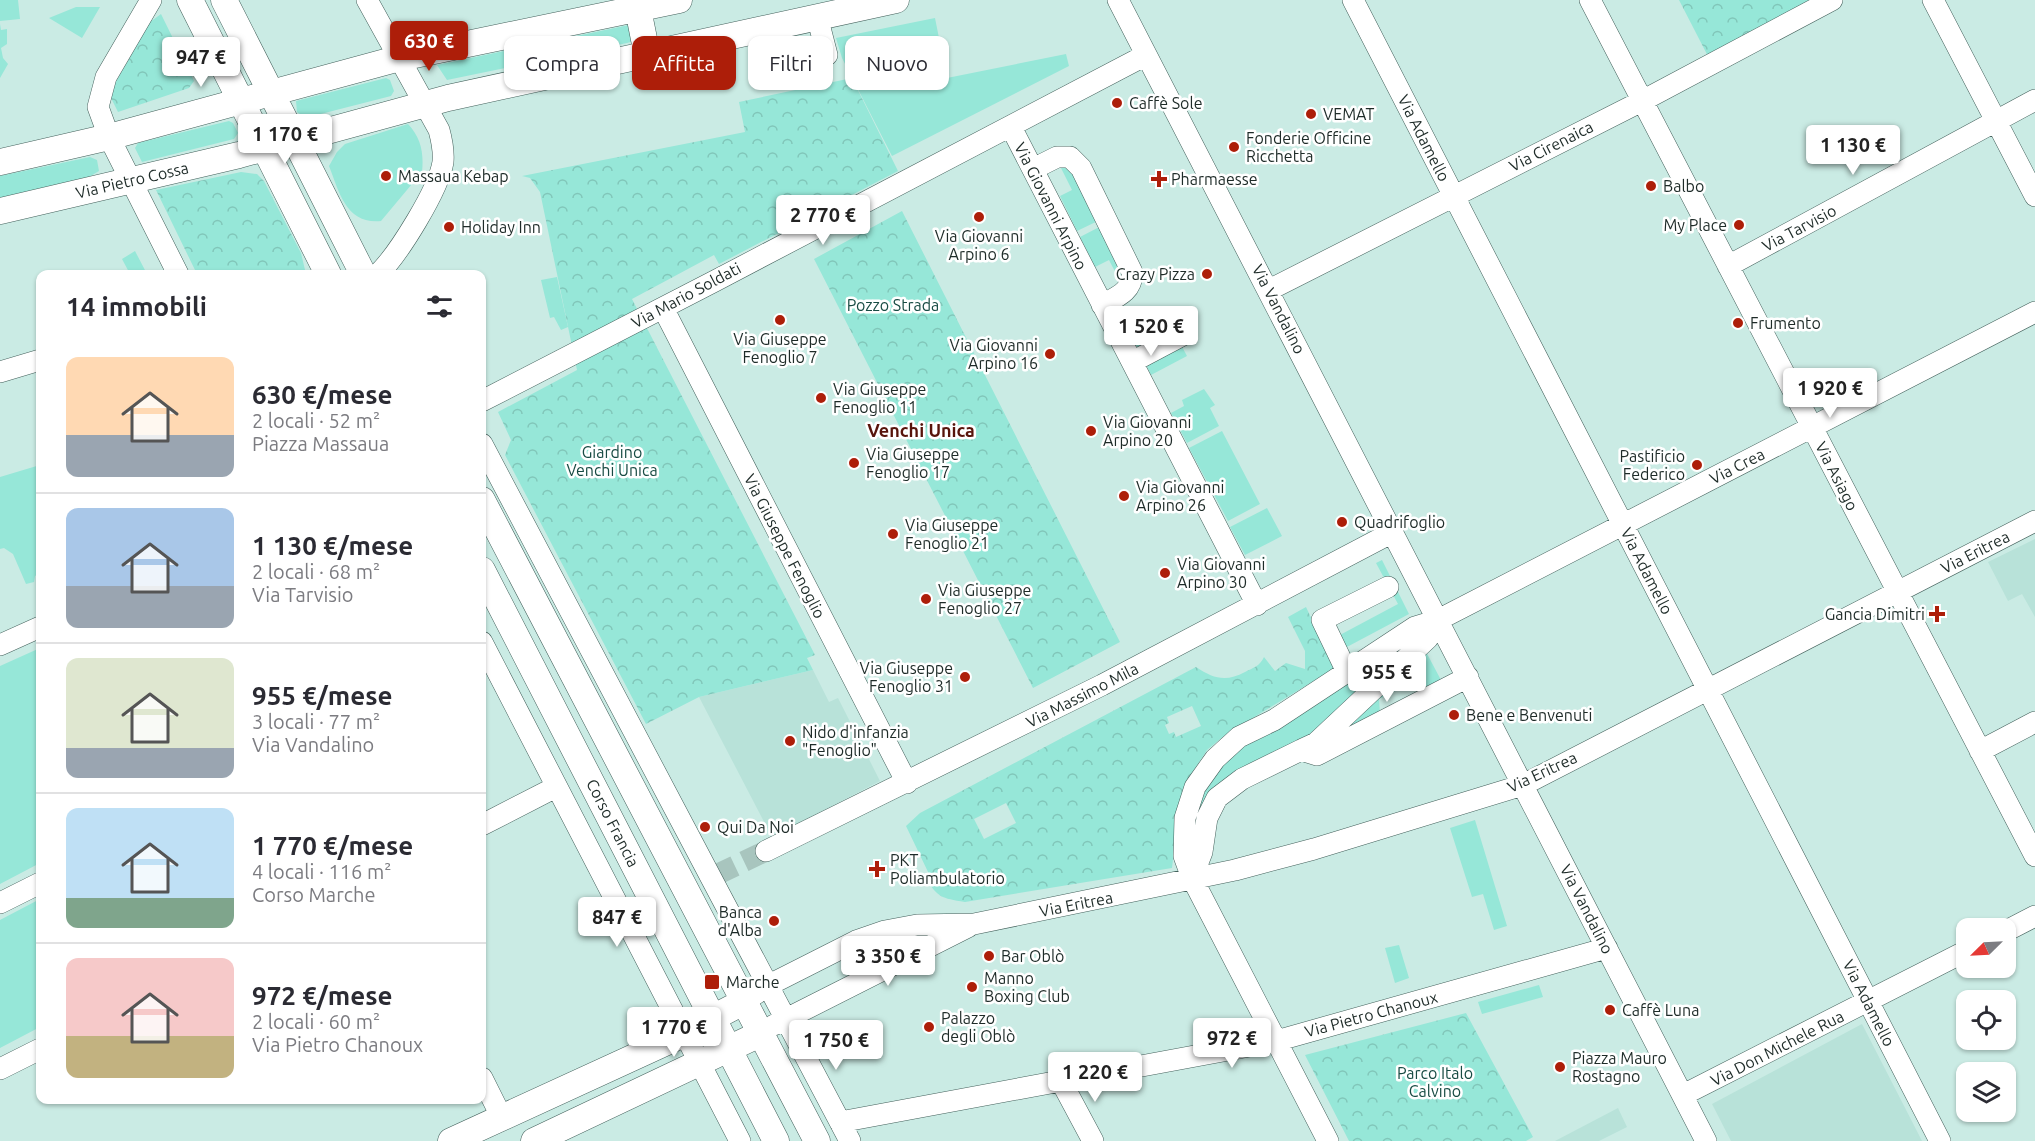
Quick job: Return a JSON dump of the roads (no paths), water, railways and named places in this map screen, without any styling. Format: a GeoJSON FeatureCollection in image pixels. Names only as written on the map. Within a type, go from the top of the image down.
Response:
{"type":"FeatureCollection","features":[{"type":"Feature","properties":{"kind":"main road"},"geometry":{"type":"LineString","coordinates":[[190,0],[324,270]]}},
{"type":"Feature","properties":{"kind":"main road"},"geometry":{"type":"LineString","coordinates":[[224,0],[294,140],[377,270]]}},
{"type":"Feature","properties":{"kind":"main road"},"geometry":{"type":"LineString","coordinates":[[0,162],[109,137],[270,91],[400,58],[679,0]]}},
{"type":"Feature","properties":{"kind":"main road","name":"Via Pietro Cossa"},"geometry":{"type":"LineString","coordinates":[[728,36],[896,0]]}},
{"type":"Feature","properties":{"kind":"main road"},"geometry":{"type":"LineString","coordinates":[[638,9],[643,36]]}},
{"type":"Feature","properties":{"kind":"main road","name":"Via Pietro Cossa"},"geometry":{"type":"LineString","coordinates":[[0,211],[264,148],[424,105],[632,57]]}},
{"type":"Feature","properties":{"kind":"main road","name":"Corso Francia"},"geometry":{"type":"LineString","coordinates":[[486,508],[746,1000],[817,1141]]}},
{"type":"Feature","properties":{"kind":"main road","name":"Corso Francia"},"geometry":{"type":"LineString","coordinates":[[486,578],[776,1141]]}},
{"type":"Feature","properties":{"kind":"main road"},"geometry":{"type":"LineString","coordinates":[[451,1141],[684,1034],[746,1000]]}},
{"type":"Feature","properties":{"kind":"main road"},"geometry":{"type":"LineString","coordinates":[[534,1141],[762,1033]]}},
{"type":"Feature","properties":{"kind":"street"},"geometry":{"type":"LineString","coordinates":[[151,0],[106,77],[99,97],[99,114],[176,270]]}},
{"type":"Feature","properties":{"kind":"street"},"geometry":{"type":"LineString","coordinates":[[367,0],[439,130],[443,146],[442,164],[423,209],[381,270]]}},
{"type":"Feature","properties":{"kind":"street","name":"Via Vandalino"},"geometry":{"type":"LineString","coordinates":[[1118,0],[1706,1141]]}},
{"type":"Feature","properties":{"kind":"street","name":"Via Adamello"},"geometry":{"type":"LineString","coordinates":[[1353,0],[1940,1141]]}},
{"type":"Feature","properties":{"kind":"street","name":"Via Asiago"},"geometry":{"type":"LineString","coordinates":[[1590,0],[2035,856]]}},
{"type":"Feature","properties":{"kind":"street","name":"Via Cirenaica"},"geometry":{"type":"LineString","coordinates":[[1269,290],[1642,101],[1832,0]]}},
{"type":"Feature","properties":{"kind":"street"},"geometry":{"type":"LineString","coordinates":[[1933,0],[2035,196]]}},
{"type":"Feature","properties":{"kind":"street"},"geometry":{"type":"LineString","coordinates":[[817,16],[822,36]]}},
{"type":"Feature","properties":{"kind":"street","name":"Via Mario Soldati"},"geometry":{"type":"LineString","coordinates":[[486,399],[1146,55]]}},
{"type":"Feature","properties":{"kind":"street","name":"Via Tarvisio"},"geometry":{"type":"LineString","coordinates":[[1728,266],[2035,100]]}},
{"type":"Feature","properties":{"kind":"street","name":"Via Giovanni Arpino"},"geometry":{"type":"LineString","coordinates":[[1011,127],[1257,605]]}},
{"type":"Feature","properties":{"kind":"street"},"geometry":{"type":"LineString","coordinates":[[1033,169],[1056,157],[1071,157],[1081,168],[1092,189],[1132,272],[1127,290],[1102,305]]}},
{"type":"Feature","properties":{"kind":"street","name":"Via Giuseppe Fenoglio"},"geometry":{"type":"LineString","coordinates":[[663,308],[908,783]]}},
{"type":"Feature","properties":{"kind":"street","name":"Via Crea"},"geometry":{"type":"LineString","coordinates":[[1438,620],[1622,523],[2035,312]]}},
{"type":"Feature","properties":{"kind":"street"},"geometry":{"type":"LineString","coordinates":[[1132,362],[1184,335]]}},
{"type":"Feature","properties":{"kind":"street"},"geometry":{"type":"LineString","coordinates":[[0,372],[36,361]]}},
{"type":"Feature","properties":{"kind":"street","name":"Corso Francia"},"geometry":{"type":"LineString","coordinates":[[486,452],[714,876],[845,1132]]}},
{"type":"Feature","properties":{"kind":"street","name":"Via Eritrea"},"geometry":{"type":"LineString","coordinates":[[974,924],[1235,870],[1314,849],[1523,784],[2035,521]]}},
{"type":"Feature","properties":{"kind":"street","name":"Via Massimo Mila"},"geometry":{"type":"LineString","coordinates":[[766,851],[908,783],[1257,605],[1393,532]]}},
{"type":"Feature","properties":{"kind":"street","name":"Corso Francia"},"geometry":{"type":"LineString","coordinates":[[539,554],[541,612]]}},
{"type":"Feature","properties":{"kind":"street"},"geometry":{"type":"LineString","coordinates":[[1347,672],[1322,620],[1388,587]]}},
{"type":"Feature","properties":{"kind":"street"},"geometry":{"type":"LineString","coordinates":[[1328,1141],[1192,878],[1184,856],[1185,818],[1195,787],[1215,759],[1239,737],[1274,720],[1415,627],[1438,620]]}},
{"type":"Feature","properties":{"kind":"street"},"geometry":{"type":"LineString","coordinates":[[1192,878],[1202,852],[1207,818],[1217,798],[1242,779],[1316,743],[1428,638],[1438,620]]}},
{"type":"Feature","properties":{"kind":"street"},"geometry":{"type":"LineString","coordinates":[[0,645],[36,629]]}},
{"type":"Feature","properties":{"kind":"street","name":"Corso Francia"},"geometry":{"type":"LineString","coordinates":[[486,650],[740,1141]]}},
{"type":"Feature","properties":{"kind":"street"},"geometry":{"type":"LineString","coordinates":[[1301,750],[1317,755],[1468,677]]}},
{"type":"Feature","properties":{"kind":"street"},"geometry":{"type":"LineString","coordinates":[[1980,751],[2035,722]]}},
{"type":"Feature","properties":{"kind":"street"},"geometry":{"type":"LineString","coordinates":[[486,823],[556,787]]}},
{"type":"Feature","properties":{"kind":"street"},"geometry":{"type":"LineString","coordinates":[[0,903],[36,885]]}},
{"type":"Feature","properties":{"kind":"street"},"geometry":{"type":"LineString","coordinates":[[2016,926],[2035,916]]}},
{"type":"Feature","properties":{"kind":"street"},"geometry":{"type":"LineString","coordinates":[[746,1000],[769,985],[856,941],[885,931],[917,925],[974,924]]}},
{"type":"Feature","properties":{"kind":"street"},"geometry":{"type":"LineString","coordinates":[[762,1033],[786,1018],[974,924]]}},
{"type":"Feature","properties":{"kind":"street","name":"Via Pietro Chanoux"},"geometry":{"type":"LineString","coordinates":[[845,1132],[1062,1083],[1276,1041],[1607,948]]}},
{"type":"Feature","properties":{"kind":"street","name":"Via Don Michele Rua"},"geometry":{"type":"LineString","coordinates":[[1683,1095],[1956,956]]}},
{"type":"Feature","properties":{"kind":"street"},"geometry":{"type":"LineString","coordinates":[[0,1069],[36,1051]]}},
{"type":"Feature","properties":{"kind":"street"},"geometry":{"type":"LineString","coordinates":[[1062,1083],[1093,1141]]}},
{"type":"Feature","properties":{"kind":"street"},"geometry":{"type":"LineString","coordinates":[[486,1086],[502,1118]]}},
{"type":"Feature","properties":{"kind":"tunnel"},"geometry":{"type":"LineString","coordinates":[[716,875],[766,851]]}},
{"type":"Feature","properties":{"kind":"place","name":"Caffè Sole"},"geometry":{"type":"Point","coordinates":[1117,103]}},
{"type":"Feature","properties":{"kind":"place","name":"VEMAT"},"geometry":{"type":"Point","coordinates":[1311,114]}},
{"type":"Feature","properties":{"kind":"place","name":"Fonderie Officine Ricchetta"},"geometry":{"type":"Point","coordinates":[1234,147]}},
{"type":"Feature","properties":{"kind":"place","name":"Massaua Kebap"},"geometry":{"type":"Point","coordinates":[386,176]}},
{"type":"Feature","properties":{"kind":"place","name":"Pharmaesse"},"geometry":{"type":"Point","coordinates":[1159,179]}},
{"type":"Feature","properties":{"kind":"place","name":"Balbo"},"geometry":{"type":"Point","coordinates":[1651,186]}},
{"type":"Feature","properties":{"kind":"place","name":"Via Giovanni Arpino 6"},"geometry":{"type":"Point","coordinates":[979,217]}},
{"type":"Feature","properties":{"kind":"place","name":"My Place"},"geometry":{"type":"Point","coordinates":[1739,225]}},
{"type":"Feature","properties":{"kind":"place","name":"Holiday Inn"},"geometry":{"type":"Point","coordinates":[449,227]}},
{"type":"Feature","properties":{"kind":"place","name":"Crazy Pizza"},"geometry":{"type":"Point","coordinates":[1207,274]}},
{"type":"Feature","properties":{"kind":"place","name":"Via Giuseppe Fenoglio 7"},"geometry":{"type":"Point","coordinates":[780,320]}},
{"type":"Feature","properties":{"kind":"place","name":"Frumento"},"geometry":{"type":"Point","coordinates":[1738,323]}},
{"type":"Feature","properties":{"kind":"place","name":"Via Giovanni Arpino 16"},"geometry":{"type":"Point","coordinates":[1050,354]}},
{"type":"Feature","properties":{"kind":"place","name":"Via Giuseppe Fenoglio 11"},"geometry":{"type":"Point","coordinates":[821,398]}},
{"type":"Feature","properties":{"kind":"place","name":"Via Giovanni Arpino 20"},"geometry":{"type":"Point","coordinates":[1091,431]}},
{"type":"Feature","properties":{"kind":"place","name":"Via Giuseppe Fenoglio 17"},"geometry":{"type":"Point","coordinates":[854,463]}},
{"type":"Feature","properties":{"kind":"place","name":"Pastificio Federico"},"geometry":{"type":"Point","coordinates":[1697,465]}},
{"type":"Feature","properties":{"kind":"place","name":"Via Giovanni Arpino 26"},"geometry":{"type":"Point","coordinates":[1124,496]}},
{"type":"Feature","properties":{"kind":"place","name":"Quadrifoglio"},"geometry":{"type":"Point","coordinates":[1342,522]}},
{"type":"Feature","properties":{"kind":"place","name":"Via Giuseppe Fenoglio 21"},"geometry":{"type":"Point","coordinates":[893,534]}},
{"type":"Feature","properties":{"kind":"place","name":"Via Giovanni Arpino 30"},"geometry":{"type":"Point","coordinates":[1165,573]}},
{"type":"Feature","properties":{"kind":"place","name":"Via Giuseppe Fenoglio 27"},"geometry":{"type":"Point","coordinates":[926,599]}},
{"type":"Feature","properties":{"kind":"place","name":"Gancia Dimitri"},"geometry":{"type":"Point","coordinates":[1937,614]}},
{"type":"Feature","properties":{"kind":"place","name":"Via Giuseppe Fenoglio 31"},"geometry":{"type":"Point","coordinates":[965,677]}},
{"type":"Feature","properties":{"kind":"place","name":"Bene e Benvenuti"},"geometry":{"type":"Point","coordinates":[1454,715]}},
{"type":"Feature","properties":{"kind":"place","name":"Nido d'infanzia \"Fenoglio\""},"geometry":{"type":"Point","coordinates":[790,741]}},
{"type":"Feature","properties":{"kind":"place","name":"Qui Da Noi"},"geometry":{"type":"Point","coordinates":[705,827]}},
{"type":"Feature","properties":{"kind":"place","name":"PKT Poliambulatorio"},"geometry":{"type":"Point","coordinates":[877,869]}},
{"type":"Feature","properties":{"kind":"place","name":"Banca d'Alba"},"geometry":{"type":"Point","coordinates":[774,921]}},
{"type":"Feature","properties":{"kind":"place","name":"Bar Oblò"},"geometry":{"type":"Point","coordinates":[989,956]}},
{"type":"Feature","properties":{"kind":"place","name":"Marche"},"geometry":{"type":"Point","coordinates":[712,982]}},
{"type":"Feature","properties":{"kind":"place","name":"Manno Boxing Club"},"geometry":{"type":"Point","coordinates":[972,987]}},
{"type":"Feature","properties":{"kind":"place","name":"Caffè Luna"},"geometry":{"type":"Point","coordinates":[1610,1010]}},
{"type":"Feature","properties":{"kind":"place","name":"Palazzo degli Oblò"},"geometry":{"type":"Point","coordinates":[929,1027]}},
{"type":"Feature","properties":{"kind":"place","name":"Piazza Mauro Rostagno"},"geometry":{"type":"Point","coordinates":[1560,1067]}},
{"type":"Feature","properties":{"kind":"district","name":"Venchi Unica"},"geometry":{"type":"Point","coordinates":[921,431]}},
{"type":"Feature","properties":{"kind":"park label","name":"Pozzo Strada"},"geometry":{"type":"Point","coordinates":[893,305]}},
{"type":"Feature","properties":{"kind":"park label","name":"Giardino Venchi Unica"},"geometry":{"type":"Point","coordinates":[612,461]}},
{"type":"Feature","properties":{"kind":"park label","name":"Parco Italo Calvino"},"geometry":{"type":"Point","coordinates":[1435,1082]}}]}
